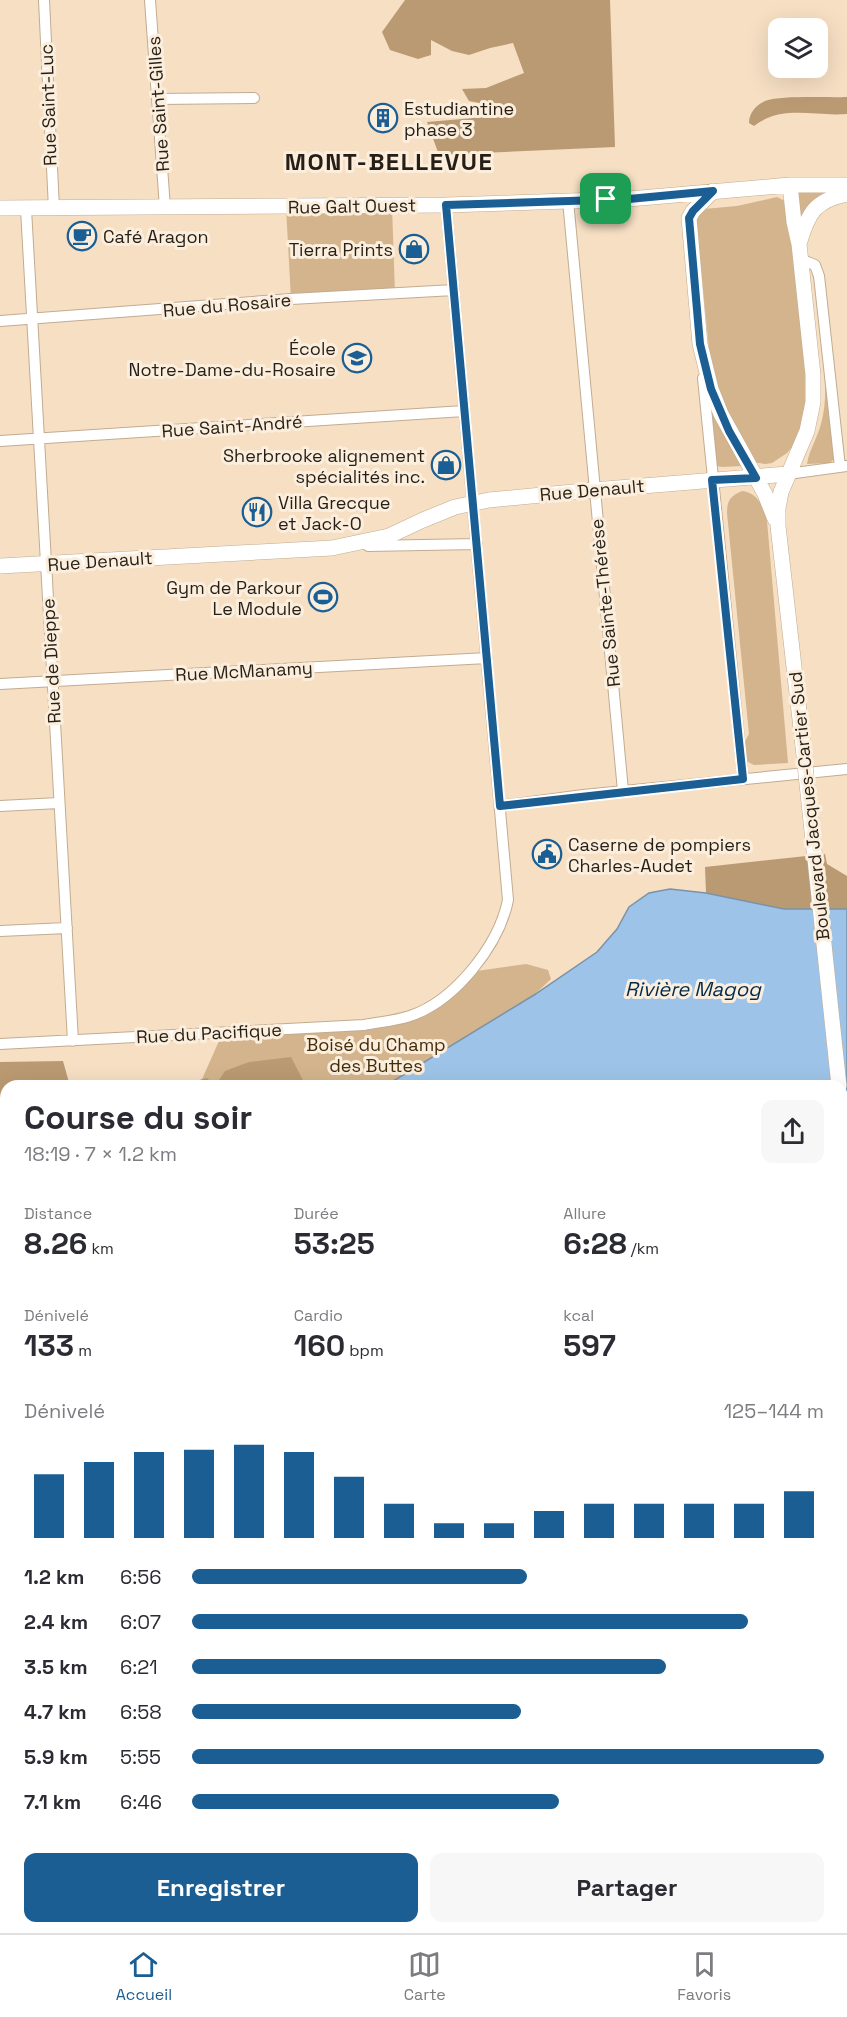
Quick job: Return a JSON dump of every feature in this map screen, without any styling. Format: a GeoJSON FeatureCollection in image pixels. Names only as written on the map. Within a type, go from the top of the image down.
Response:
{"type":"FeatureCollection","features":[{"type":"Feature","properties":{"kind":"main road","name":"Rue Galt Ouest"},"geometry":{"type":"LineString","coordinates":[[0,208],[446,205],[629,199],[790,185],[847,185]]}},
{"type":"Feature","properties":{"kind":"main road","name":"Boulevard Jacques-Cartier Sud"},"geometry":{"type":"LineString","coordinates":[[790,185],[800,251],[814,389],[807,432],[781,492],[778,526],[838,1080]]}},
{"type":"Feature","properties":{"kind":"main road","name":"Boulevard Jacques-Cartier Sud"},"geometry":{"type":"LineString","coordinates":[[713,191],[689,218],[700,344],[718,408],[765,494],[778,526]]}},
{"type":"Feature","properties":{"kind":"main road"},"geometry":{"type":"LineString","coordinates":[[800,251],[805,225],[813,210],[823,201],[847,194]]}},
{"type":"Feature","properties":{"kind":"main road","name":"Rue Denault"},"geometry":{"type":"LineString","coordinates":[[0,566],[309,550],[343,546],[388,536],[455,507],[489,500],[788,474]]}},
{"type":"Feature","properties":{"kind":"street","name":"Rue Saint-Luc"},"geometry":{"type":"LineString","coordinates":[[44,0],[54,209]]}},
{"type":"Feature","properties":{"kind":"street","name":"Rue Saint-Gilles"},"geometry":{"type":"LineString","coordinates":[[150,0],[165,208]]}},
{"type":"Feature","properties":{"kind":"street"},"geometry":{"type":"LineString","coordinates":[[158,99],[254,98]]}},
{"type":"Feature","properties":{"kind":"street","name":"Rue Sainte-Thérèse"},"geometry":{"type":"LineString","coordinates":[[568,200],[623,791]]}},
{"type":"Feature","properties":{"kind":"street","name":"Rue du Pacifique"},"geometry":{"type":"LineString","coordinates":[[0,1044],[364,1025],[409,1016],[428,1008],[448,993],[476,965],[492,942],[505,917],[508,900],[446,205]]}},
{"type":"Feature","properties":{"kind":"street","name":"Rue de Dieppe"},"geometry":{"type":"LineString","coordinates":[[26,209],[73,1041]]}},
{"type":"Feature","properties":{"kind":"street"},"geometry":{"type":"LineString","coordinates":[[800,251],[815,265],[819,276],[844,467]]}},
{"type":"Feature","properties":{"kind":"street","name":"Rue du Rosaire"},"geometry":{"type":"LineString","coordinates":[[0,321],[291,299],[454,290]]}},
{"type":"Feature","properties":{"kind":"street"},"geometry":{"type":"LineString","coordinates":[[700,344],[743,779]]}},
{"type":"Feature","properties":{"kind":"street","name":"Rue Saint-André"},"geometry":{"type":"LineString","coordinates":[[0,441],[464,411]]}},
{"type":"Feature","properties":{"kind":"street","name":"Rue Denault"},"geometry":{"type":"LineString","coordinates":[[788,474],[844,467]]}},
{"type":"Feature","properties":{"kind":"street","name":"Rue Denault"},"geometry":{"type":"LineString","coordinates":[[343,546],[477,544]]}},
{"type":"Feature","properties":{"kind":"street","name":"Rue McManamy"},"geometry":{"type":"LineString","coordinates":[[0,684],[487,658]]}},
{"type":"Feature","properties":{"kind":"street"},"geometry":{"type":"LineString","coordinates":[[500,806],[623,791],[847,769]]}},
{"type":"Feature","properties":{"kind":"street"},"geometry":{"type":"LineString","coordinates":[[0,806],[59,803]]}},
{"type":"Feature","properties":{"kind":"street"},"geometry":{"type":"LineString","coordinates":[[0,931],[67,928]]}},
{"type":"Feature","properties":{"kind":"green space"},"geometry":{"type":"Polygon","coordinates":[[[830,192],[798,226],[795,193],[830,192]]]}},
{"type":"Feature","properties":{"kind":"green space"},"geometry":{"type":"Polygon","coordinates":[[[777,197],[788,205],[807,367],[806,408],[794,445],[772,463],[765,464],[753,462],[725,415],[710,359],[696,218],[704,209],[737,206],[777,197]]]}},
{"type":"Feature","properties":{"kind":"green space"},"geometry":{"type":"Polygon","coordinates":[[[392,206],[395,294],[291,299],[286,207],[392,206]]]}},
{"type":"Feature","properties":{"kind":"green space"},"geometry":{"type":"Polygon","coordinates":[[[823,358],[834,459],[830,463],[807,464],[824,412],[823,358]]]}},
{"type":"Feature","properties":{"kind":"green space"},"geometry":{"type":"Polygon","coordinates":[[[710,401],[743,466],[717,466],[710,401]]]}},
{"type":"Feature","properties":{"kind":"green space"},"geometry":{"type":"Polygon","coordinates":[[[742,491],[756,497],[764,510],[767,521],[788,763],[754,765],[746,761],[744,743],[749,734],[727,513],[730,499],[742,491]]]}},
{"type":"Feature","properties":{"kind":"green space","name":"Boisé du Champ des Buttes"},"geometry":{"type":"Polygon","coordinates":[[[526,964],[548,970],[551,979],[534,995],[395,1080],[202,1080],[223,1032],[409,1016],[470,972],[526,964]]]}},
{"type":"Feature","properties":{"kind":"shaded area"},"geometry":{"type":"Polygon","coordinates":[[[405,0],[610,0],[615,147],[439,155],[427,122],[485,117],[497,112],[490,105],[469,101],[462,89],[486,88],[524,73],[513,43],[469,55],[452,51],[431,40],[431,55],[418,59],[390,50],[382,32],[405,0]]]}},
{"type":"Feature","properties":{"kind":"shaded area"},"geometry":{"type":"Polygon","coordinates":[[[793,97],[847,97],[847,114],[787,113],[765,119],[754,126],[749,123],[754,110],[765,101],[793,97]]]}},
{"type":"Feature","properties":{"kind":"shaded area"},"geometry":{"type":"Polygon","coordinates":[[[825,854],[827,864],[847,876],[847,909],[784,909],[706,893],[705,867],[825,854]]]}},
{"type":"Feature","properties":{"kind":"shaded area"},"geometry":{"type":"Polygon","coordinates":[[[291,1057],[303,1080],[219,1080],[225,1071],[249,1062],[291,1057]]]}},
{"type":"Feature","properties":{"kind":"shaded area"},"geometry":{"type":"Polygon","coordinates":[[[63,1061],[68,1080],[0,1080],[0,1062],[63,1061]]]}},
{"type":"Feature","properties":{"kind":"water","name":"Rivière Magog"},"geometry":{"type":"Polygon","coordinates":[[[670,889],[706,893],[784,909],[847,909],[847,1080],[395,1080],[534,995],[597,952],[617,929],[629,907],[649,893],[670,889]]]}},
{"type":"Feature","properties":{"kind":"place","name":"Estudiantine phase 3"},"geometry":{"type":"Point","coordinates":[383,118]}},
{"type":"Feature","properties":{"kind":"place","name":"Café Aragon"},"geometry":{"type":"Point","coordinates":[82,236]}},
{"type":"Feature","properties":{"kind":"place","name":"Tierra Prints"},"geometry":{"type":"Point","coordinates":[414,249]}},
{"type":"Feature","properties":{"kind":"place","name":"École Notre-Dame-du-Rosaire"},"geometry":{"type":"Point","coordinates":[357,358]}},
{"type":"Feature","properties":{"kind":"place","name":"Sherbrooke alignement spécialités inc."},"geometry":{"type":"Point","coordinates":[446,465]}},
{"type":"Feature","properties":{"kind":"place","name":"Villa Grecque et Jack-O"},"geometry":{"type":"Point","coordinates":[257,512]}},
{"type":"Feature","properties":{"kind":"place","name":"Gym de Parkour Le Module"},"geometry":{"type":"Point","coordinates":[323,597]}},
{"type":"Feature","properties":{"kind":"place","name":"Caserne de pompiers Charles-Audet"},"geometry":{"type":"Point","coordinates":[547,854]}},
{"type":"Feature","properties":{"kind":"district","name":"MONT-BELLEVUE"},"geometry":{"type":"Point","coordinates":[389,161]}},
{"type":"Feature","properties":{"kind":"route"},"geometry":{"type":"LineString","coordinates":[[713,191],[693,211],[688,226],[700,344],[715,401],[756,478],[712,480],[743,779],[500,806],[446,205],[606,199],[713,191]]}}]}
